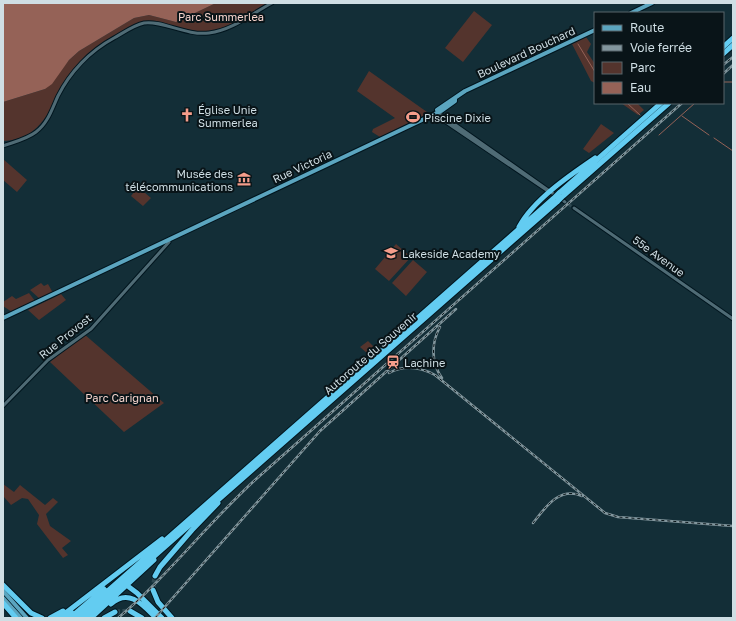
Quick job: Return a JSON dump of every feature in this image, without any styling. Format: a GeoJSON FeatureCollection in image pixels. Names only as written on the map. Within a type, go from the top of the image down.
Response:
{"type":"FeatureCollection","features":[{"type":"Feature","properties":{"kind":"highway"},"geometry":{"type":"LineString","coordinates":[[724,46],[733,38]]}},
{"type":"Feature","properties":{"kind":"highway"},"geometry":{"type":"LineString","coordinates":[[724,53],[733,46]]}},
{"type":"Feature","properties":{"kind":"highway","name":"Autoroute du Souvenir"},"geometry":{"type":"LineString","coordinates":[[77,618],[230,490],[560,198],[659,104]]}},
{"type":"Feature","properties":{"kind":"highway","name":"Autoroute du Souvenir"},"geometry":{"type":"LineString","coordinates":[[612,149],[667,104]]}},
{"type":"Feature","properties":{"kind":"highway"},"geometry":{"type":"LineString","coordinates":[[517,230],[522,221],[551,192],[612,149]]}},
{"type":"Feature","properties":{"kind":"highway"},"geometry":{"type":"LineString","coordinates":[[560,198],[594,173],[612,149]]}},
{"type":"Feature","properties":{"kind":"highway","name":"Autoroute du Souvenir"},"geometry":{"type":"LineString","coordinates":[[84,618],[177,533],[517,230],[560,198]]}},
{"type":"Feature","properties":{"kind":"highway"},"geometry":{"type":"LineString","coordinates":[[154,576],[188,535],[230,490]]}},
{"type":"Feature","properties":{"kind":"highway"},"geometry":{"type":"LineString","coordinates":[[59,618],[151,546],[177,533]]}},
{"type":"Feature","properties":{"kind":"highway"},"geometry":{"type":"LineString","coordinates":[[91,618],[146,568],[177,533]]}},
{"type":"Feature","properties":{"kind":"highway"},"geometry":{"type":"LineString","coordinates":[[3,585],[32,618]]}},
{"type":"Feature","properties":{"kind":"highway"},"geometry":{"type":"LineString","coordinates":[[3,585],[31,613],[42,618]]}},
{"type":"Feature","properties":{"kind":"highway"},"geometry":{"type":"LineString","coordinates":[[129,587],[156,618]]}},
{"type":"Feature","properties":{"kind":"highway"},"geometry":{"type":"LineString","coordinates":[[65,618],[104,589]]}},
{"type":"Feature","properties":{"kind":"highway"},"geometry":{"type":"LineString","coordinates":[[153,590],[158,602],[172,618]]}},
{"type":"Feature","properties":{"kind":"highway"},"geometry":{"type":"LineString","coordinates":[[95,618],[112,602],[122,598],[134,599],[145,604],[162,618]]}},
{"type":"Feature","properties":{"kind":"highway"},"geometry":{"type":"LineString","coordinates":[[3,603],[16,618]]}},
{"type":"Feature","properties":{"kind":"highway"},"geometry":{"type":"LineString","coordinates":[[70,618],[86,603]]}},
{"type":"Feature","properties":{"kind":"highway"},"geometry":{"type":"LineString","coordinates":[[50,618],[76,604]]}},
{"type":"Feature","properties":{"kind":"highway"},"geometry":{"type":"LineString","coordinates":[[104,618],[115,612]]}},
{"type":"Feature","properties":{"kind":"highway"},"geometry":{"type":"LineString","coordinates":[[130,612],[142,618]]}},
{"type":"Feature","properties":{"kind":"main road"},"geometry":{"type":"LineString","coordinates":[[633,12],[652,3]]}},
{"type":"Feature","properties":{"kind":"main road","name":"Boulevard Bouchard"},"geometry":{"type":"LineString","coordinates":[[465,91],[594,30]]}},
{"type":"Feature","properties":{"kind":"main road","name":"Rue Victoria"},"geometry":{"type":"LineString","coordinates":[[163,245],[178,235],[436,112],[465,91]]}},
{"type":"Feature","properties":{"kind":"main road","name":"Rue Victoria"},"geometry":{"type":"LineString","coordinates":[[3,318],[163,245],[178,235]]}},
{"type":"Feature","properties":{"kind":"main road"},"geometry":{"type":"LineString","coordinates":[[3,591],[27,618]]}},
{"type":"Feature","properties":{"kind":"main road"},"geometry":{"type":"LineString","coordinates":[[3,598],[21,618]]}},
{"type":"Feature","properties":{"kind":"street"},"geometry":{"type":"LineString","coordinates":[[3,146],[30,136],[40,129],[76,68],[108,42],[125,32],[139,25],[149,23],[186,32],[214,32],[238,24],[272,3]]}},
{"type":"Feature","properties":{"kind":"street"},"geometry":{"type":"LineString","coordinates":[[436,112],[521,169],[560,198]]}},
{"type":"Feature","properties":{"kind":"street"},"geometry":{"type":"LineString","coordinates":[[3,143],[8,143]]}},
{"type":"Feature","properties":{"kind":"street","name":"55e Avenue"},"geometry":{"type":"LineString","coordinates":[[574,208],[733,319]]}},
{"type":"Feature","properties":{"kind":"street","name":"Rue Provost"},"geometry":{"type":"LineString","coordinates":[[3,406],[48,361],[94,326],[163,245]]}},
{"type":"Feature","properties":{"kind":"green space","name":"Parc Summerlea"},"geometry":{"type":"Polygon","coordinates":[[[216,3],[268,3],[234,24],[220,30],[194,31],[149,22],[138,24],[126,29],[96,48],[76,66],[47,116],[39,125],[30,133],[18,139],[3,141],[3,102],[45,89],[69,60],[79,51],[134,18],[149,15],[176,22],[216,3]]]}},
{"type":"Feature","properties":{"kind":"green space"},"geometry":{"type":"Polygon","coordinates":[[[474,11],[492,25],[463,62],[445,48],[474,11]]]}},
{"type":"Feature","properties":{"kind":"green space"},"geometry":{"type":"Polygon","coordinates":[[[586,37],[591,44],[587,52],[594,62],[594,82],[591,81],[572,44],[586,37]]]}},
{"type":"Feature","properties":{"kind":"green space"},"geometry":{"type":"Polygon","coordinates":[[[369,71],[427,112],[427,114],[380,137],[372,132],[373,129],[395,118],[357,91],[369,71]]]}},
{"type":"Feature","properties":{"kind":"green space"},"geometry":{"type":"Polygon","coordinates":[[[622,104],[638,104],[644,110],[638,115],[622,104]]]}},
{"type":"Feature","properties":{"kind":"green space"},"geometry":{"type":"Polygon","coordinates":[[[601,124],[614,133],[589,153],[583,149],[601,124]]]}},
{"type":"Feature","properties":{"kind":"green space"},"geometry":{"type":"Polygon","coordinates":[[[3,159],[27,180],[17,192],[3,180],[3,159]]]}},
{"type":"Feature","properties":{"kind":"green space"},"geometry":{"type":"Polygon","coordinates":[[[138,187],[151,198],[143,206],[131,196],[138,187]]]}},
{"type":"Feature","properties":{"kind":"green space"},"geometry":{"type":"Polygon","coordinates":[[[396,244],[411,257],[389,281],[375,269],[396,244]]]}},
{"type":"Feature","properties":{"kind":"green space"},"geometry":{"type":"Polygon","coordinates":[[[413,260],[427,272],[406,296],[392,283],[413,260]]]}},
{"type":"Feature","properties":{"kind":"green space"},"geometry":{"type":"Polygon","coordinates":[[[41,283],[44,286],[48,284],[53,293],[40,299],[30,290],[41,283]]]}},
{"type":"Feature","properties":{"kind":"green space"},"geometry":{"type":"Polygon","coordinates":[[[29,293],[35,301],[12,312],[3,306],[3,302],[12,296],[16,299],[29,293]]]}},
{"type":"Feature","properties":{"kind":"green space"},"geometry":{"type":"Polygon","coordinates":[[[61,294],[66,300],[39,320],[28,310],[61,294]]]}},
{"type":"Feature","properties":{"kind":"green space","name":"Parc Carignan"},"geometry":{"type":"Polygon","coordinates":[[[84,334],[164,403],[124,432],[50,362],[84,334]]]}},
{"type":"Feature","properties":{"kind":"green space"},"geometry":{"type":"Polygon","coordinates":[[[368,341],[376,349],[368,354],[360,347],[368,341]]]}},
{"type":"Feature","properties":{"kind":"green space"},"geometry":{"type":"Polygon","coordinates":[[[3,484],[14,492],[20,485],[45,505],[53,498],[58,502],[46,514],[50,526],[71,541],[62,548],[68,555],[63,558],[37,524],[39,515],[28,499],[22,498],[11,505],[4,497],[3,498],[3,484]]]}},
{"type":"Feature","properties":{"kind":"water"},"geometry":{"type":"Polygon","coordinates":[[[3,3],[216,3],[176,22],[149,15],[134,18],[79,51],[69,60],[52,84],[45,89],[3,102],[3,3]]]}},
{"type":"Feature","properties":{"kind":"waterway"},"geometry":{"type":"LineString","coordinates":[[578,44],[594,70]]}},
{"type":"Feature","properties":{"kind":"waterway"},"geometry":{"type":"LineString","coordinates":[[724,82],[733,82]]}},
{"type":"Feature","properties":{"kind":"waterway"},"geometry":{"type":"LineString","coordinates":[[628,104],[640,115]]}},
{"type":"Feature","properties":{"kind":"waterway"},"geometry":{"type":"LineString","coordinates":[[659,135],[694,104]]}},
{"type":"Feature","properties":{"kind":"waterway"},"geometry":{"type":"LineString","coordinates":[[682,116],[709,135]]}},
{"type":"Feature","properties":{"kind":"waterway"},"geometry":{"type":"LineString","coordinates":[[714,138],[733,151]]}},
{"type":"Feature","properties":{"kind":"tunnel"},"geometry":{"type":"LineString","coordinates":[[565,202],[574,208]]}},
{"type":"Feature","properties":{"kind":"tunnel"},"geometry":{"type":"LineString","coordinates":[[153,590],[155,576]]}},
{"type":"Feature","properties":{"kind":"tunnel"},"geometry":{"type":"LineString","coordinates":[[115,612],[130,611]]}},
{"type":"Feature","properties":{"kind":"railway"},"geometry":{"type":"LineString","coordinates":[[724,64],[733,57]]}},
{"type":"Feature","properties":{"kind":"railway"},"geometry":{"type":"LineString","coordinates":[[724,73],[733,65]]}},
{"type":"Feature","properties":{"kind":"railway"},"geometry":{"type":"LineString","coordinates":[[118,618],[154,585],[220,514],[255,480],[681,104]]}},
{"type":"Feature","properties":{"kind":"railway"},"geometry":{"type":"LineString","coordinates":[[155,618],[320,431],[456,309]]}},
{"type":"Feature","properties":{"kind":"railway"},"geometry":{"type":"LineString","coordinates":[[440,327],[435,340],[434,359],[438,372],[442,378]]}},
{"type":"Feature","properties":{"kind":"railway"},"geometry":{"type":"LineString","coordinates":[[389,373],[395,370],[412,368],[424,370],[435,375],[605,513],[618,517],[733,526]]}},
{"type":"Feature","properties":{"kind":"railway"},"geometry":{"type":"LineString","coordinates":[[533,523],[542,511],[553,500],[560,496],[566,494],[582,496]]}},
{"type":"Feature","properties":{"kind":"place","name":"Église Unie Summerlea"},"geometry":{"type":"Point","coordinates":[187,115]}},
{"type":"Feature","properties":{"kind":"place","name":"Piscine Dixie"},"geometry":{"type":"Point","coordinates":[413,117]}},
{"type":"Feature","properties":{"kind":"place","name":"Musée des télécommunications"},"geometry":{"type":"Point","coordinates":[244,179]}},
{"type":"Feature","properties":{"kind":"place","name":"Lakeside Academy"},"geometry":{"type":"Point","coordinates":[391,253]}},
{"type":"Feature","properties":{"kind":"place","name":"Lachine"},"geometry":{"type":"Point","coordinates":[393,362]}}]}
